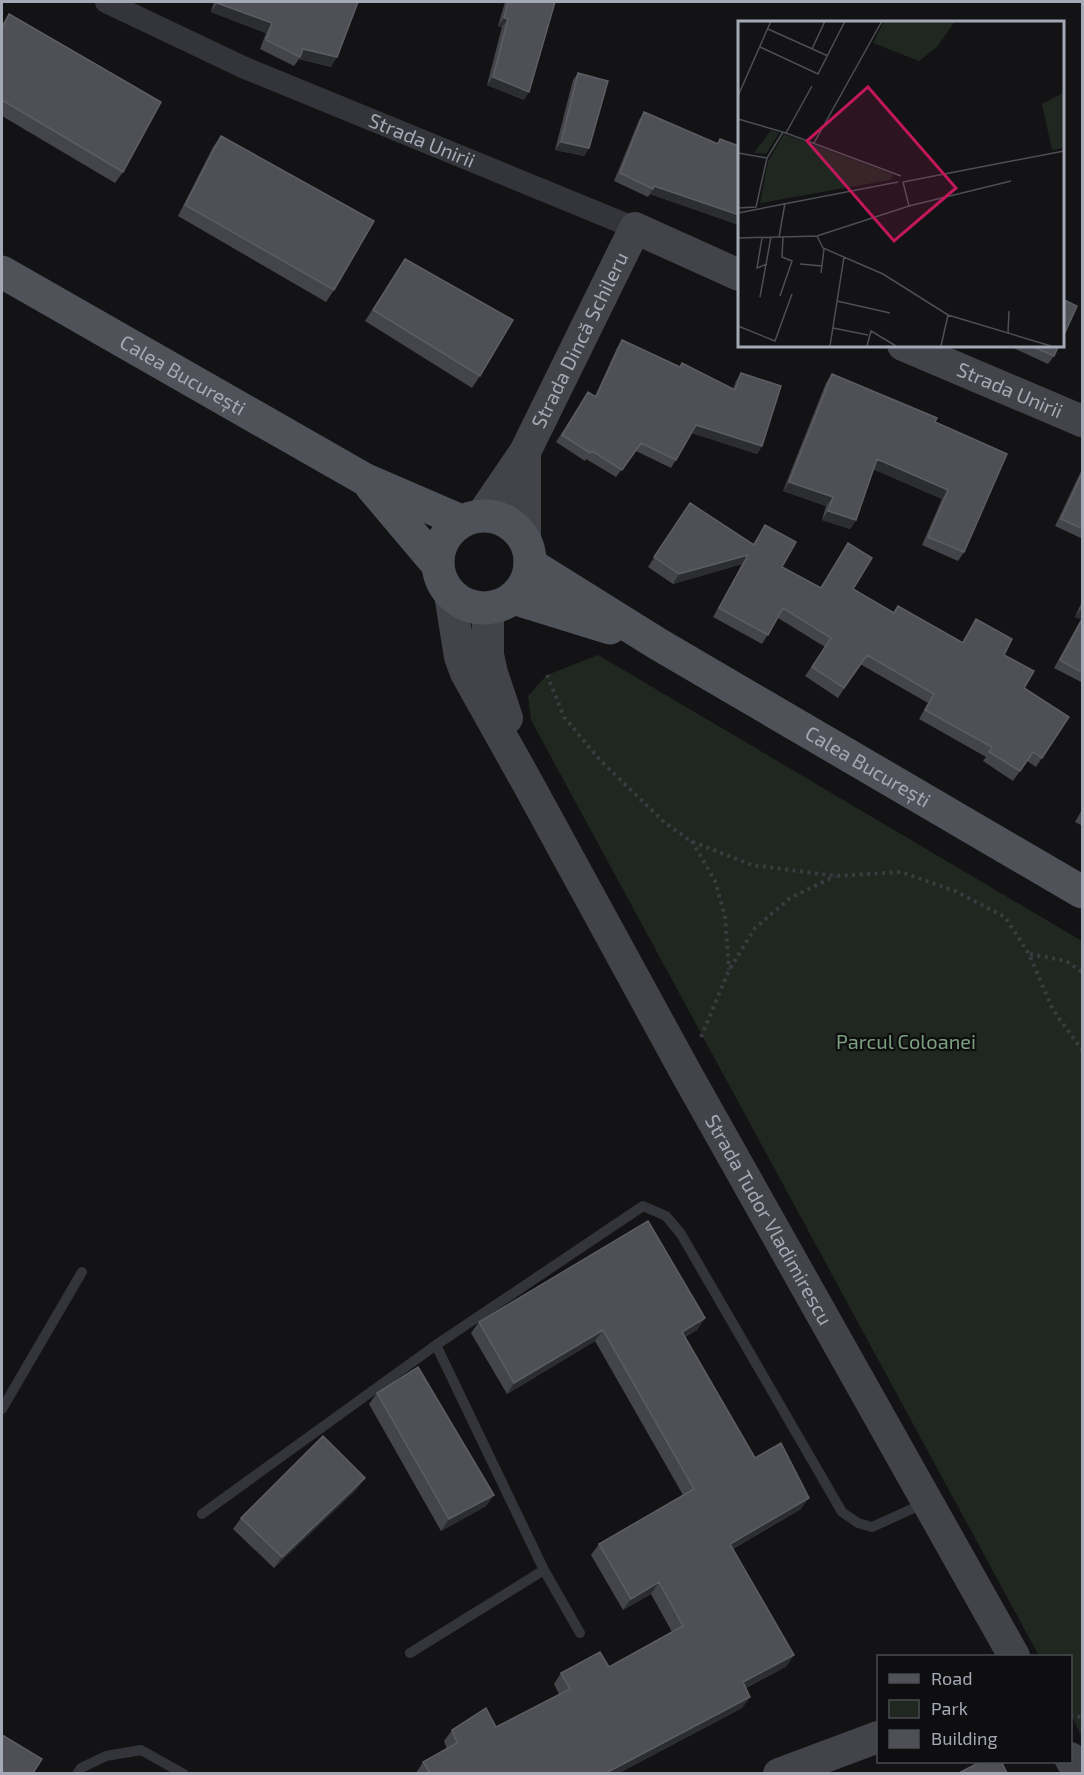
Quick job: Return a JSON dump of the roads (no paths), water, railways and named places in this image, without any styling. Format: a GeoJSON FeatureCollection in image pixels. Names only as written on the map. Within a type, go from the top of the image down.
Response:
{"type":"FeatureCollection","features":[{"type":"Feature","properties":{"kind":"main road","name":"Strada Unirii"},"geometry":{"type":"LineString","coordinates":[[635,228],[738,275]]}},
{"type":"Feature","properties":{"kind":"main road","name":"Strada Dincă Schileru"},"geometry":{"type":"LineString","coordinates":[[472,518],[525,452],[635,228]]}},
{"type":"Feature","properties":{"kind":"main road","name":"Calea București"},"geometry":{"type":"LineString","coordinates":[[2,272],[366,480],[472,518],[495,517],[507,522],[517,530],[528,552],[654,641],[1083,891]]}},
{"type":"Feature","properties":{"kind":"main road","name":"Strada Unirii"},"geometry":{"type":"LineString","coordinates":[[905,346],[1083,421]]}},
{"type":"Feature","properties":{"kind":"main road","name":"Strada Dincă Schileru"},"geometry":{"type":"LineString","coordinates":[[525,452],[528,552]]}},
{"type":"Feature","properties":{"kind":"main road","name":"Calea București"},"geometry":{"type":"LineString","coordinates":[[366,480],[437,564],[441,580],[450,594],[461,603],[474,608],[500,604],[654,641]]}},
{"type":"Feature","properties":{"kind":"main road"},"geometry":{"type":"LineString","coordinates":[[437,564],[439,547],[448,532],[472,518]]}},
{"type":"Feature","properties":{"kind":"main road"},"geometry":{"type":"LineString","coordinates":[[500,604],[522,589],[528,577],[528,552]]}},
{"type":"Feature","properties":{"kind":"main road","name":"Strada Tudor Vladimirescu"},"geometry":{"type":"LineString","coordinates":[[450,594],[460,657],[466,674],[686,1073],[1013,1655]]}},
{"type":"Feature","properties":{"kind":"main road","name":"Strada Tudor Vladimirescu"},"geometry":{"type":"LineString","coordinates":[[500,604],[487,641],[492,673],[527,782]]}},
{"type":"Feature","properties":{"kind":"main road"},"geometry":{"type":"LineString","coordinates":[[779,1773],[877,1738]]}},
{"type":"Feature","properties":{"kind":"street","name":"Strada Unirii"},"geometry":{"type":"LineString","coordinates":[[106,2],[245,68],[635,228]]}},
{"type":"Feature","properties":{"kind":"lane"},"geometry":{"type":"LineString","coordinates":[[202,1514],[436,1345],[643,1206],[666,1216],[681,1234],[842,1512],[858,1523],[872,1527],[928,1502]]}},
{"type":"Feature","properties":{"kind":"lane"},"geometry":{"type":"LineString","coordinates":[[2,1409],[81,1272]]}},
{"type":"Feature","properties":{"kind":"lane"},"geometry":{"type":"LineString","coordinates":[[436,1345],[544,1570],[580,1633]]}},
{"type":"Feature","properties":{"kind":"lane"},"geometry":{"type":"LineString","coordinates":[[410,1653],[544,1570]]}},
{"type":"Feature","properties":{"kind":"lane"},"geometry":{"type":"LineString","coordinates":[[77,1773],[81,1768],[106,1756],[141,1750],[184,1773]]}},
{"type":"Feature","properties":{"kind":"park label","name":"Parcul Coloanei"},"geometry":{"type":"Point","coordinates":[906,1042]}}]}
